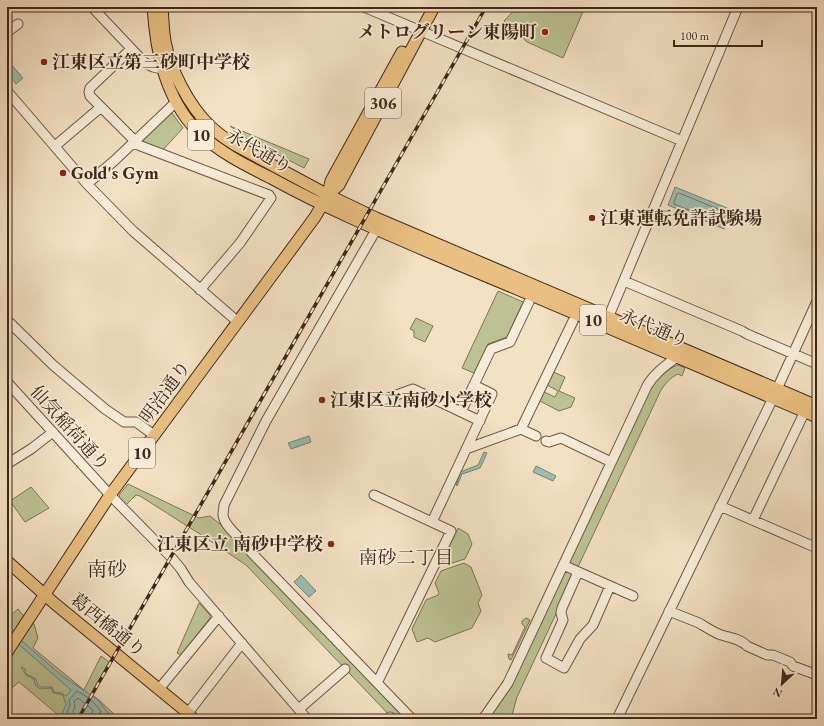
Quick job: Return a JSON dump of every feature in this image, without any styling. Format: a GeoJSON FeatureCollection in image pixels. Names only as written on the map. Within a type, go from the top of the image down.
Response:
{"type":"FeatureCollection","features":[{"type":"Feature","properties":{"kind":"main road","name":"永代通り"},"geometry":{"type":"LineString","coordinates":[[153,7],[155,35],[162,69],[170,91],[176,102],[196,129],[216,147],[236,160],[322,205],[368,226],[607,321]]}},
{"type":"Feature","properties":{"kind":"main road","name":"永代通り"},"geometry":{"type":"LineString","coordinates":[[162,7],[164,35],[170,60],[183,88],[202,117],[220,135],[235,145],[328,195],[376,218],[607,321],[775,393],[817,406]]}},
{"type":"Feature","properties":{"kind":"main road","name":"明治通り"},"geometry":{"type":"LineString","coordinates":[[418,30],[426,7]]}},
{"type":"Feature","properties":{"kind":"main road","name":"明治通り"},"geometry":{"type":"LineString","coordinates":[[7,652],[110,495],[238,322],[322,205],[328,195],[331,181],[418,30],[434,7]]}},
{"type":"Feature","properties":{"kind":"main road","name":"永代通り"},"geometry":{"type":"LineString","coordinates":[[775,393],[817,417]]}},
{"type":"Feature","properties":{"kind":"main road","name":"葛西橋通り"},"geometry":{"type":"LineString","coordinates":[[7,561],[44,594],[159,689],[188,717],[202,719]]}},
{"type":"Feature","properties":{"kind":"street"},"geometry":{"type":"LineString","coordinates":[[92,7],[147,65],[162,69]]}},
{"type":"Feature","properties":{"kind":"street"},"geometry":{"type":"LineString","coordinates":[[364,7],[682,141]]}},
{"type":"Feature","properties":{"kind":"street"},"geometry":{"type":"LineString","coordinates":[[607,321],[738,7]]}},
{"type":"Feature","properties":{"kind":"street"},"geometry":{"type":"LineString","coordinates":[[7,32],[18,24]]}},
{"type":"Feature","properties":{"kind":"street"},"geometry":{"type":"LineString","coordinates":[[131,49],[90,88],[90,96],[134,142],[269,195],[271,198],[270,202],[240,243],[200,290]]}},
{"type":"Feature","properties":{"kind":"street"},"geometry":{"type":"LineString","coordinates":[[7,91],[87,184],[133,231],[238,322]]}},
{"type":"Feature","properties":{"kind":"street"},"geometry":{"type":"LineString","coordinates":[[87,184],[176,102]]}},
{"type":"Feature","properties":{"kind":"street"},"geometry":{"type":"LineString","coordinates":[[55,146],[101,107]]}},
{"type":"Feature","properties":{"kind":"street"},"geometry":{"type":"LineString","coordinates":[[368,226],[266,421],[224,505],[223,517],[228,526],[248,546],[256,557],[412,719]]}},
{"type":"Feature","properties":{"kind":"street"},"geometry":{"type":"LineString","coordinates":[[624,281],[742,330],[747,334],[817,364]]}},
{"type":"Feature","properties":{"kind":"street"},"geometry":{"type":"LineString","coordinates":[[461,412],[491,349],[510,342],[529,302]]}},
{"type":"Feature","properties":{"kind":"street"},"geometry":{"type":"LineString","coordinates":[[617,719],[775,393],[817,302]]}},
{"type":"Feature","properties":{"kind":"street"},"geometry":{"type":"LineString","coordinates":[[466,449],[521,429],[573,321]]}},
{"type":"Feature","properties":{"kind":"street"},"geometry":{"type":"LineString","coordinates":[[7,326],[10,323],[53,365],[105,409],[124,422],[136,422],[154,435]]}},
{"type":"Feature","properties":{"kind":"street"},"geometry":{"type":"LineString","coordinates":[[483,719],[508,683],[650,380],[661,368],[682,353]]}},
{"type":"Feature","properties":{"kind":"street","name":"仙気稲荷通り"},"geometry":{"type":"LineString","coordinates":[[7,382],[110,495],[171,557],[189,582],[307,719]]}},
{"type":"Feature","properties":{"kind":"street"},"geometry":{"type":"LineString","coordinates":[[432,522],[492,394],[474,385]]}},
{"type":"Feature","properties":{"kind":"street"},"geometry":{"type":"LineString","coordinates":[[383,400],[413,389],[480,421]]}},
{"type":"Feature","properties":{"kind":"street"},"geometry":{"type":"LineString","coordinates":[[753,520],[805,411]]}},
{"type":"Feature","properties":{"kind":"street"},"geometry":{"type":"LineString","coordinates":[[521,429],[536,436]]}},
{"type":"Feature","properties":{"kind":"street"},"geometry":{"type":"LineString","coordinates":[[7,464],[53,432]]}},
{"type":"Feature","properties":{"kind":"street"},"geometry":{"type":"LineString","coordinates":[[546,441],[549,442],[561,438],[607,460]]}},
{"type":"Feature","properties":{"kind":"street"},"geometry":{"type":"LineString","coordinates":[[374,494],[451,531],[379,679]]}},
{"type":"Feature","properties":{"kind":"street"},"geometry":{"type":"LineString","coordinates":[[720,506],[817,548]]}},
{"type":"Feature","properties":{"kind":"street"},"geometry":{"type":"LineString","coordinates":[[563,565],[633,596]]}},
{"type":"Feature","properties":{"kind":"street"},"geometry":{"type":"LineString","coordinates":[[578,572],[562,608],[561,613],[563,620],[546,658],[564,668],[580,639],[593,625],[610,586]]}},
{"type":"Feature","properties":{"kind":"street"},"geometry":{"type":"LineString","coordinates":[[669,611],[699,623],[722,635],[726,635],[745,643],[747,646],[768,655],[773,655],[790,662],[793,666],[816,673]]}},
{"type":"Feature","properties":{"kind":"street"},"geometry":{"type":"LineString","coordinates":[[159,689],[219,616]]}},
{"type":"Feature","properties":{"kind":"street"},"geometry":{"type":"LineString","coordinates":[[188,717],[242,644]]}},
{"type":"Feature","properties":{"kind":"street"},"geometry":{"type":"LineString","coordinates":[[299,709],[345,669]]}},
{"type":"Feature","properties":{"kind":"green space","name":"メトログリーン東陽町"},"geometry":{"type":"Polygon","coordinates":[[[517,7],[585,7],[563,58],[527,42],[504,21],[517,7]]]}},
{"type":"Feature","properties":{"kind":"green space"},"geometry":{"type":"Polygon","coordinates":[[[172,113],[183,128],[161,152],[139,143],[172,113]]]}},
{"type":"Feature","properties":{"kind":"green space"},"geometry":{"type":"Polygon","coordinates":[[[230,126],[309,159],[304,168],[247,139],[230,126]]]}},
{"type":"Feature","properties":{"kind":"green space"},"geometry":{"type":"Polygon","coordinates":[[[498,291],[523,302],[507,337],[488,344],[474,373],[462,368],[498,291]]]}},
{"type":"Feature","properties":{"kind":"green space"},"geometry":{"type":"Polygon","coordinates":[[[416,318],[433,326],[425,342],[414,337],[414,331],[410,329],[416,318]]]}},
{"type":"Feature","properties":{"kind":"green space"},"geometry":{"type":"Polygon","coordinates":[[[678,365],[685,368],[682,376],[678,374],[673,377],[661,390],[517,697],[511,719],[485,719],[492,714],[511,686],[650,389],[662,374],[678,365]]]}},
{"type":"Feature","properties":{"kind":"green space"},"geometry":{"type":"Polygon","coordinates":[[[551,371],[565,377],[559,391],[575,398],[571,407],[559,411],[538,400],[542,391],[555,397],[558,391],[545,384],[551,371]]]}},
{"type":"Feature","properties":{"kind":"green space"},"geometry":{"type":"Polygon","coordinates":[[[128,484],[199,518],[210,516],[225,528],[407,719],[393,719],[246,565],[140,496],[136,495],[125,506],[119,498],[119,495],[128,484]]]}},
{"type":"Feature","properties":{"kind":"green space"},"geometry":{"type":"Polygon","coordinates":[[[31,487],[49,508],[25,522],[10,501],[31,487]]]}},
{"type":"Feature","properties":{"kind":"green space"},"geometry":{"type":"Polygon","coordinates":[[[458,528],[468,534],[472,544],[465,559],[449,564],[442,561],[458,528]]]}},
{"type":"Feature","properties":{"kind":"green space"},"geometry":{"type":"Polygon","coordinates":[[[464,563],[471,567],[482,595],[478,603],[481,611],[472,628],[435,642],[428,638],[417,642],[412,629],[426,600],[438,595],[439,593],[435,583],[441,571],[464,563]]]}},
{"type":"Feature","properties":{"kind":"green space"},"geometry":{"type":"Polygon","coordinates":[[[199,603],[210,615],[210,618],[181,655],[177,653],[199,603]]]}},
{"type":"Feature","properties":{"kind":"green space"},"geometry":{"type":"Polygon","coordinates":[[[18,609],[34,624],[38,638],[33,648],[84,690],[101,656],[109,662],[91,694],[119,719],[63,719],[19,682],[13,687],[7,686],[7,620],[18,609]]]}},
{"type":"Feature","properties":{"kind":"green space"},"geometry":{"type":"Polygon","coordinates":[[[526,618],[530,620],[511,660],[509,659],[508,654],[512,655],[525,627],[522,624],[522,621],[526,618]]]}},
{"type":"Feature","properties":{"kind":"water"},"geometry":{"type":"Polygon","coordinates":[[[8,61],[23,78],[16,84],[7,72],[8,61]]]}},
{"type":"Feature","properties":{"kind":"water"},"geometry":{"type":"Polygon","coordinates":[[[675,187],[732,210],[724,229],[668,205],[675,187]]]}},
{"type":"Feature","properties":{"kind":"water"},"geometry":{"type":"Polygon","coordinates":[[[309,436],[311,442],[291,449],[288,443],[309,436]]]}},
{"type":"Feature","properties":{"kind":"water"},"geometry":{"type":"Polygon","coordinates":[[[484,452],[487,453],[480,468],[462,474],[457,486],[456,485],[459,478],[458,475],[460,472],[478,465],[484,452]]]}},
{"type":"Feature","properties":{"kind":"water"},"geometry":{"type":"Polygon","coordinates":[[[536,466],[556,476],[553,481],[533,472],[536,466]]]}},
{"type":"Feature","properties":{"kind":"water"},"geometry":{"type":"Polygon","coordinates":[[[301,575],[316,591],[309,597],[294,582],[301,575]]]}},
{"type":"Feature","properties":{"kind":"water"},"geometry":{"type":"Polygon","coordinates":[[[7,628],[61,675],[98,700],[108,713],[116,719],[105,719],[101,716],[100,719],[68,719],[62,713],[66,705],[63,695],[53,693],[51,688],[40,689],[35,685],[34,679],[26,675],[21,668],[22,667],[25,669],[26,674],[36,679],[38,685],[41,687],[52,687],[54,692],[62,693],[66,696],[71,690],[7,634],[7,628]]]}},
{"type":"Feature","properties":{"kind":"railway"},"geometry":{"type":"LineString","coordinates":[[78,719],[486,7]]}},
{"type":"Feature","properties":{"kind":"place","name":"メトログリーン東陽町"},"geometry":{"type":"Point","coordinates":[545,32]}},
{"type":"Feature","properties":{"kind":"place","name":"江東区立第三砂町中学校"},"geometry":{"type":"Point","coordinates":[44,62]}},
{"type":"Feature","properties":{"kind":"place","name":"Gold's Gym"},"geometry":{"type":"Point","coordinates":[63,173]}},
{"type":"Feature","properties":{"kind":"place","name":"江東運転免許試験場"},"geometry":{"type":"Point","coordinates":[592,218]}},
{"type":"Feature","properties":{"kind":"place","name":"江東区立南砂小学校"},"geometry":{"type":"Point","coordinates":[322,400]}},
{"type":"Feature","properties":{"kind":"place","name":"江東区立 南砂中学校"},"geometry":{"type":"Point","coordinates":[331,544]}},
{"type":"Feature","properties":{"kind":"district","name":"南砂二丁目"},"geometry":{"type":"Point","coordinates":[406,557]}},
{"type":"Feature","properties":{"kind":"district","name":"南砂"},"geometry":{"type":"Point","coordinates":[107,569]}}]}
